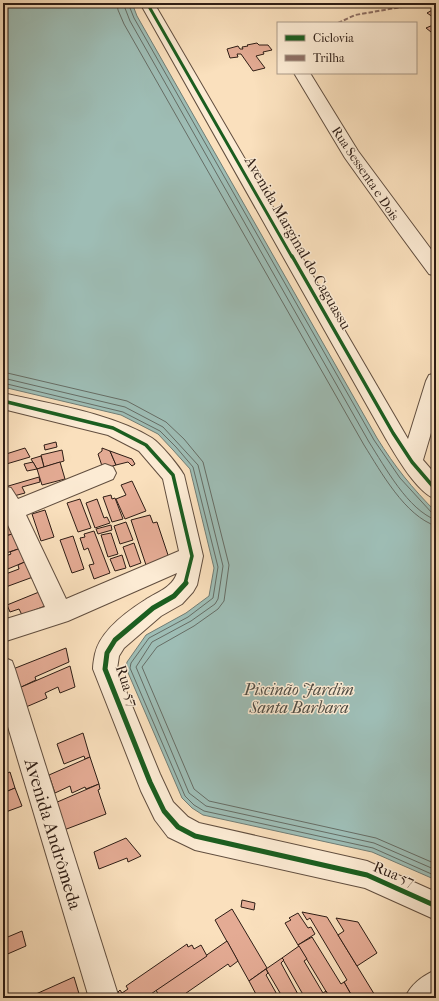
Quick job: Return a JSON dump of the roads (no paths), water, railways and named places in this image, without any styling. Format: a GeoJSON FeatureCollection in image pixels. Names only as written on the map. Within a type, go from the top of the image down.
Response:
{"type":"FeatureCollection","features":[{"type":"Feature","properties":{"kind":"street","name":"Avenida Marginal do Caguassu"},"geometry":{"type":"LineString","coordinates":[[147,3],[389,426],[412,462],[436,490]]}},
{"type":"Feature","properties":{"kind":"street","name":"Rua Sessenta e Dois"},"geometry":{"type":"LineString","coordinates":[[303,74],[351,154],[404,228],[436,269]]}},
{"type":"Feature","properties":{"kind":"street"},"geometry":{"type":"LineString","coordinates":[[412,462],[436,381]]}},
{"type":"Feature","properties":{"kind":"street","name":"Rua 57"},"geometry":{"type":"LineString","coordinates":[[3,401],[113,428],[146,445],[173,475],[192,556],[185,585],[174,596],[153,608],[131,625],[115,640],[107,653],[105,669],[150,782],[164,811],[178,827],[194,836],[367,875],[436,906]]}},
{"type":"Feature","properties":{"kind":"street"},"geometry":{"type":"LineString","coordinates":[[60,613],[8,503],[105,473]]}},
{"type":"Feature","properties":{"kind":"street"},"geometry":{"type":"LineString","coordinates":[[3,631],[60,613],[192,556]]}},
{"type":"Feature","properties":{"kind":"street","name":"Avenida Andrômeda"},"geometry":{"type":"LineString","coordinates":[[3,669],[104,998]]}},
{"type":"Feature","properties":{"kind":"street"},"geometry":{"type":"LineString","coordinates":[[420,998],[436,985]]}},
{"type":"Feature","properties":{"kind":"water","name":"Piscinão Jardim Santa Barbara"},"geometry":{"type":"Polygon","coordinates":[[[3,3],[132,3],[137,16],[377,438],[404,477],[436,512],[436,880],[372,852],[203,815],[192,808],[182,798],[126,668],[127,662],[146,635],[186,613],[209,596],[214,568],[190,469],[158,434],[121,415],[3,387],[3,3]]]}}]}
